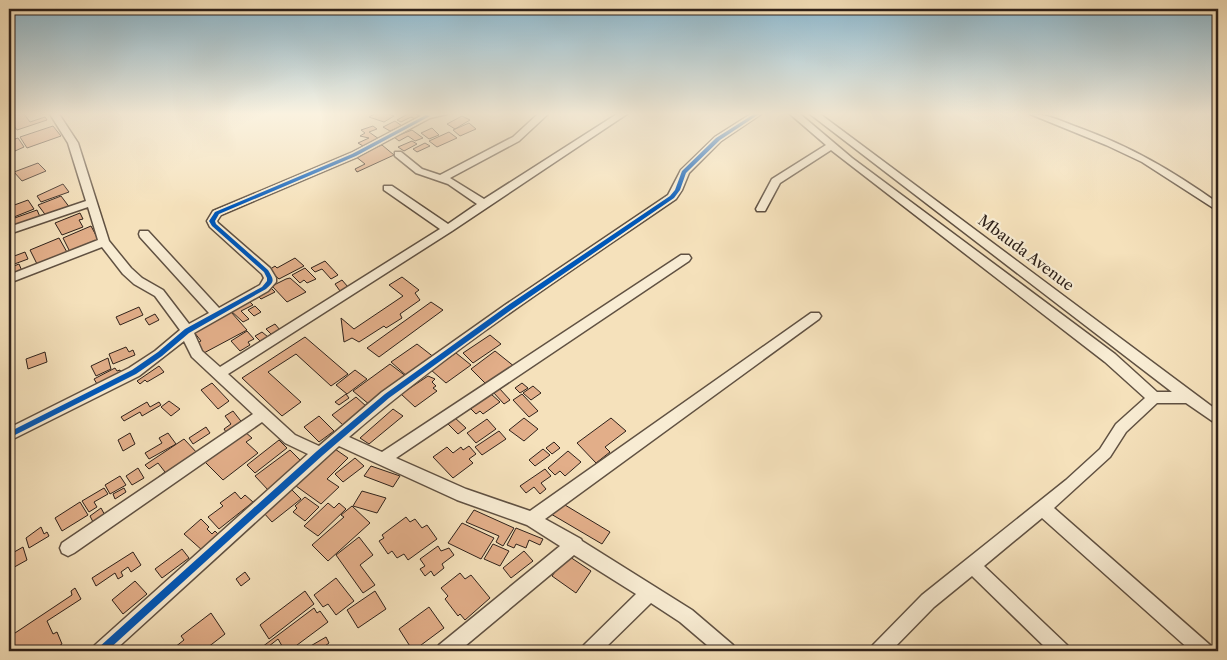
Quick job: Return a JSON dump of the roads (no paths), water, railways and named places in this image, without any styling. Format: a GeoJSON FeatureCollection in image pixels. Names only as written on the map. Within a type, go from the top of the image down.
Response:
{"type":"FeatureCollection","features":[{"type":"Feature","properties":{"kind":"street"},"geometry":{"type":"LineString","coordinates":[[72,145],[104,242],[126,271],[159,294],[187,330],[193,348],[263,414],[290,439],[320,453]]}},
{"type":"Feature","properties":{"kind":"street"},"geometry":{"type":"LineString","coordinates":[[9,435],[134,372],[160,354],[187,330],[218,315],[264,288],[270,282],[270,278],[260,266],[214,225],[212,221],[217,213],[354,155],[372,145]]}},
{"type":"Feature","properties":{"kind":"street"},"geometry":{"type":"LineString","coordinates":[[442,178],[507,145]]}},
{"type":"Feature","properties":{"kind":"street"},"geometry":{"type":"LineString","coordinates":[[220,373],[448,229],[575,145]]}},
{"type":"Feature","properties":{"kind":"street"},"geometry":{"type":"LineString","coordinates":[[101,651],[320,453],[388,396],[444,354],[672,197],[678,190],[684,172],[712,145]]}},
{"type":"Feature","properties":{"kind":"street"},"geometry":{"type":"LineString","coordinates":[[761,209],[766,202],[771,186],[776,181],[833,145],[1110,358],[1154,398]]}},
{"type":"Feature","properties":{"kind":"street","name":"Mbauda Avenue"},"geometry":{"type":"LineString","coordinates":[[855,145],[1218,419]]}},
{"type":"Feature","properties":{"kind":"street"},"geometry":{"type":"LineString","coordinates":[[1114,145],[1136,154],[1218,208]]}},
{"type":"Feature","properties":{"kind":"street"},"geometry":{"type":"LineString","coordinates":[[398,154],[424,173],[442,178],[456,185],[484,204]]}},
{"type":"Feature","properties":{"kind":"street"},"geometry":{"type":"LineString","coordinates":[[388,188],[448,229]]}},
{"type":"Feature","properties":{"kind":"street"},"geometry":{"type":"LineString","coordinates":[[9,231],[92,202]]}},
{"type":"Feature","properties":{"kind":"street"},"geometry":{"type":"LineString","coordinates":[[144,234],[218,315]]}},
{"type":"Feature","properties":{"kind":"street"},"geometry":{"type":"LineString","coordinates":[[9,279],[104,242]]}},
{"type":"Feature","properties":{"kind":"street"},"geometry":{"type":"LineString","coordinates":[[382,459],[685,258]]}},
{"type":"Feature","properties":{"kind":"street"},"geometry":{"type":"LineString","coordinates":[[532,519],[815,316]]}},
{"type":"Feature","properties":{"kind":"street"},"geometry":{"type":"LineString","coordinates":[[879,651],[928,601],[1042,508],[1105,453],[1121,428],[1154,398],[1191,397]]}},
{"type":"Feature","properties":{"kind":"street"},"geometry":{"type":"LineString","coordinates":[[68,548],[263,414]]}},
{"type":"Feature","properties":{"kind":"street"},"geometry":{"type":"LineString","coordinates":[[338,438],[462,495],[532,519],[575,544],[686,616],[727,651]]}},
{"type":"Feature","properties":{"kind":"street"},"geometry":{"type":"LineString","coordinates":[[1042,508],[1204,651]]}},
{"type":"Feature","properties":{"kind":"street"},"geometry":{"type":"LineString","coordinates":[[445,651],[575,544]]}},
{"type":"Feature","properties":{"kind":"street"},"geometry":{"type":"LineString","coordinates":[[972,565],[1061,651]]}},
{"type":"Feature","properties":{"kind":"street"},"geometry":{"type":"LineString","coordinates":[[590,651],[650,592]]}}]}
